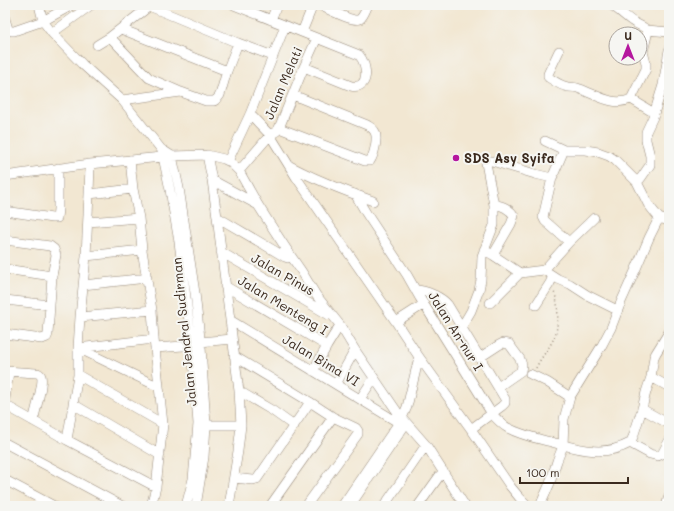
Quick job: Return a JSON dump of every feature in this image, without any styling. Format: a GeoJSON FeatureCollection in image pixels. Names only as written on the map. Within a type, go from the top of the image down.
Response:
{"type":"FeatureCollection","features":[{"type":"Feature","properties":{"kind":"street"},"geometry":{"type":"LineString","coordinates":[[39,5],[43,21],[52,33],[82,64],[122,100],[162,153]]}},
{"type":"Feature","properties":{"kind":"street"},"geometry":{"type":"LineString","coordinates":[[5,19],[8,29],[14,31],[43,21],[72,5]]}},
{"type":"Feature","properties":{"kind":"street"},"geometry":{"type":"LineString","coordinates":[[52,33],[91,5]]}},
{"type":"Feature","properties":{"kind":"street"},"geometry":{"type":"LineString","coordinates":[[97,44],[110,37],[149,5],[238,43],[273,56]]}},
{"type":"Feature","properties":{"kind":"street"},"geometry":{"type":"LineString","coordinates":[[234,5],[356,54],[364,62],[366,73],[364,81],[359,86],[354,87],[304,67]]}},
{"type":"Feature","properties":{"kind":"street"},"geometry":{"type":"LineString","coordinates":[[271,20],[277,5]]}},
{"type":"Feature","properties":{"kind":"street"},"geometry":{"type":"LineString","coordinates":[[302,32],[313,5]]}},
{"type":"Feature","properties":{"kind":"street"},"geometry":{"type":"LineString","coordinates":[[319,5],[348,18],[359,20],[362,18],[368,5]]}},
{"type":"Feature","properties":{"kind":"street"},"geometry":{"type":"LineString","coordinates":[[611,5],[640,26]]}},
{"type":"Feature","properties":{"kind":"street"},"geometry":{"type":"LineString","coordinates":[[228,161],[250,114],[285,26]]}},
{"type":"Feature","properties":{"kind":"street"},"geometry":{"type":"LineString","coordinates":[[121,28],[227,71]]}},
{"type":"Feature","properties":{"kind":"street"},"geometry":{"type":"LineString","coordinates":[[648,30],[669,32]]}},
{"type":"Feature","properties":{"kind":"street"},"geometry":{"type":"LineString","coordinates":[[110,37],[149,78],[206,101],[214,101],[220,95],[227,71],[238,43]]}},
{"type":"Feature","properties":{"kind":"street","name":"Jalan Melati"},"geometry":{"type":"LineString","coordinates":[[239,171],[270,135],[279,128],[317,38]]}},
{"type":"Feature","properties":{"kind":"street"},"geometry":{"type":"LineString","coordinates":[[636,182],[641,178],[650,165],[650,156],[645,136],[663,85],[669,50]]}},
{"type":"Feature","properties":{"kind":"street"},"geometry":{"type":"LineString","coordinates":[[559,51],[548,74],[548,77],[552,80],[564,86],[580,88],[608,100],[620,102],[631,99],[654,113]]}},
{"type":"Feature","properties":{"kind":"street"},"geometry":{"type":"LineString","coordinates":[[631,99],[646,69],[646,66]]}},
{"type":"Feature","properties":{"kind":"street"},"geometry":{"type":"LineString","coordinates":[[149,78],[150,96]]}},
{"type":"Feature","properties":{"kind":"street"},"geometry":{"type":"LineString","coordinates":[[122,100],[181,92]]}},
{"type":"Feature","properties":{"kind":"street"},"geometry":{"type":"LineString","coordinates":[[279,128],[365,161],[370,161],[372,157],[376,139],[375,132],[370,127],[293,95]]}},
{"type":"Feature","properties":{"kind":"street"},"geometry":{"type":"LineString","coordinates":[[250,114],[270,135],[296,177],[419,357],[510,486],[528,506]]}},
{"type":"Feature","properties":{"kind":"street"},"geometry":{"type":"LineString","coordinates":[[545,141],[564,150],[586,150],[609,156],[615,160],[636,182],[648,204],[659,218],[669,221]]}},
{"type":"Feature","properties":{"kind":"street"},"geometry":{"type":"LineString","coordinates":[[564,150],[552,178],[543,217],[569,242]]}},
{"type":"Feature","properties":{"kind":"street"},"geometry":{"type":"LineString","coordinates":[[5,176],[58,168],[130,160],[162,153],[172,156],[207,154],[228,161],[239,171],[258,205],[309,285],[340,326],[398,413],[402,422],[426,445],[465,506]]}},
{"type":"Feature","properties":{"kind":"street","name":"Jalan Jendral Sudirman"},"geometry":{"type":"LineString","coordinates":[[162,153],[170,190],[185,294],[197,344],[206,425],[204,457],[196,506]]}},
{"type":"Feature","properties":{"kind":"street"},"geometry":{"type":"LineString","coordinates":[[207,154],[217,217],[239,391],[240,425],[238,451],[229,506]]}},
{"type":"Feature","properties":{"kind":"street","name":"Jalan Jendral Sudirman"},"geometry":{"type":"LineString","coordinates":[[172,156],[180,188],[195,293],[198,424],[193,479],[186,506]]}},
{"type":"Feature","properties":{"kind":"street"},"geometry":{"type":"LineString","coordinates":[[130,160],[133,189],[139,218],[142,250],[152,310],[163,424],[156,487],[151,506]]}},
{"type":"Feature","properties":{"kind":"street"},"geometry":{"type":"LineString","coordinates":[[461,328],[473,307],[479,290],[482,256],[494,227],[494,205],[486,161],[492,161],[552,178]]}},
{"type":"Feature","properties":{"kind":"street"},"geometry":{"type":"LineString","coordinates":[[67,440],[78,375],[78,348],[86,256],[90,164]]}},
{"type":"Feature","properties":{"kind":"street"},"geometry":{"type":"LineString","coordinates":[[288,165],[373,201]]}},
{"type":"Feature","properties":{"kind":"street"},"geometry":{"type":"LineString","coordinates":[[5,211],[54,219],[57,218],[58,168]]}},
{"type":"Feature","properties":{"kind":"street"},"geometry":{"type":"LineString","coordinates":[[212,180],[258,205]]}},
{"type":"Feature","properties":{"kind":"street"},"geometry":{"type":"LineString","coordinates":[[89,194],[133,189]]}},
{"type":"Feature","properties":{"kind":"street","name":"Jalan An-nur I"},"geometry":{"type":"LineString","coordinates":[[355,194],[407,275],[492,414],[507,428],[524,435],[563,446],[598,452],[615,449],[630,443]]}},
{"type":"Feature","properties":{"kind":"street"},"geometry":{"type":"LineString","coordinates":[[493,255],[514,216],[512,212],[501,205],[494,205]]}},
{"type":"Feature","properties":{"kind":"street"},"geometry":{"type":"LineString","coordinates":[[217,217],[285,257],[288,258],[291,256]]}},
{"type":"Feature","properties":{"kind":"street"},"geometry":{"type":"LineString","coordinates":[[88,222],[139,218]]}},
{"type":"Feature","properties":{"kind":"street"},"geometry":{"type":"LineString","coordinates":[[490,303],[520,273],[544,270],[569,242],[594,218]]}},
{"type":"Feature","properties":{"kind":"street"},"geometry":{"type":"LineString","coordinates":[[540,506],[563,446],[564,419],[570,397],[611,328],[617,310],[659,218]]}},
{"type":"Feature","properties":{"kind":"street"},"geometry":{"type":"LineString","coordinates":[[5,240],[52,247],[56,255],[52,276],[48,334],[46,338],[42,339],[5,334]]}},
{"type":"Feature","properties":{"kind":"street"},"geometry":{"type":"LineString","coordinates":[[86,256],[142,250]]}},
{"type":"Feature","properties":{"kind":"street"},"geometry":{"type":"LineString","coordinates":[[484,250],[520,273]]}},
{"type":"Feature","properties":{"kind":"street","name":"Jalan Pinus"},"geometry":{"type":"LineString","coordinates":[[221,252],[323,312],[333,316]]}},
{"type":"Feature","properties":{"kind":"street"},"geometry":{"type":"LineString","coordinates":[[5,269],[52,276]]}},
{"type":"Feature","properties":{"kind":"street"},"geometry":{"type":"LineString","coordinates":[[544,270],[551,280],[617,310]]}},
{"type":"Feature","properties":{"kind":"street"},"geometry":{"type":"LineString","coordinates":[[83,285],[147,278]]}},
{"type":"Feature","properties":{"kind":"street"},"geometry":{"type":"LineString","coordinates":[[536,305],[551,280]]}},
{"type":"Feature","properties":{"kind":"street","name":"Jalan Menteng I"},"geometry":{"type":"LineString","coordinates":[[225,286],[327,346]]}},
{"type":"Feature","properties":{"kind":"street"},"geometry":{"type":"LineString","coordinates":[[415,290],[425,291],[446,302],[505,399],[505,403],[502,406],[471,429]]}},
{"type":"Feature","properties":{"kind":"street"},"geometry":{"type":"LineString","coordinates":[[185,294],[195,293]]}},
{"type":"Feature","properties":{"kind":"street"},"geometry":{"type":"LineString","coordinates":[[5,300],[50,305]]}},
{"type":"Feature","properties":{"kind":"street"},"geometry":{"type":"LineString","coordinates":[[396,322],[424,304]]}},
{"type":"Feature","properties":{"kind":"street"},"geometry":{"type":"LineString","coordinates":[[80,317],[152,310]]}},
{"type":"Feature","properties":{"kind":"street","name":"Jalan Bima VI"},"geometry":{"type":"LineString","coordinates":[[230,320],[360,399],[402,422]]}},
{"type":"Feature","properties":{"kind":"street"},"geometry":{"type":"LineString","coordinates":[[313,371],[340,326]]}},
{"type":"Feature","properties":{"kind":"street"},"geometry":{"type":"LineString","coordinates":[[669,332],[654,357],[651,377],[630,443],[650,454],[658,456],[662,454],[669,441]]}},
{"type":"Feature","properties":{"kind":"street"},"geometry":{"type":"LineString","coordinates":[[78,348],[154,343],[197,344],[232,339]]}},
{"type":"Feature","properties":{"kind":"street"},"geometry":{"type":"LineString","coordinates":[[479,358],[503,343],[509,344],[520,359],[522,365],[521,371],[498,387]]}},
{"type":"Feature","properties":{"kind":"street"},"geometry":{"type":"LineString","coordinates":[[660,346],[669,350]]}},
{"type":"Feature","properties":{"kind":"street"},"geometry":{"type":"LineString","coordinates":[[78,348],[159,387]]}},
{"type":"Feature","properties":{"kind":"street"},"geometry":{"type":"LineString","coordinates":[[336,384],[355,350]]}},
{"type":"Feature","properties":{"kind":"street"},"geometry":{"type":"LineString","coordinates":[[234,356],[333,417],[356,428],[358,431],[306,506]]}},
{"type":"Feature","properties":{"kind":"street"},"geometry":{"type":"LineString","coordinates":[[350,506],[402,422],[419,357]]}},
{"type":"Feature","properties":{"kind":"street"},"geometry":{"type":"LineString","coordinates":[[5,399],[7,372],[36,373],[40,375],[41,386],[33,421]]}},
{"type":"Feature","properties":{"kind":"street"},"geometry":{"type":"LineString","coordinates":[[530,374],[547,382],[570,397]]}},
{"type":"Feature","properties":{"kind":"street"},"geometry":{"type":"LineString","coordinates":[[78,375],[163,424]]}},
{"type":"Feature","properties":{"kind":"street"},"geometry":{"type":"LineString","coordinates":[[651,377],[669,387]]}},
{"type":"Feature","properties":{"kind":"street"},"geometry":{"type":"LineString","coordinates":[[360,399],[374,378]]}},
{"type":"Feature","properties":{"kind":"street"},"geometry":{"type":"LineString","coordinates":[[239,391],[273,411],[294,426]]}},
{"type":"Feature","properties":{"kind":"street"},"geometry":{"type":"LineString","coordinates":[[234,478],[257,479],[310,402]]}},
{"type":"Feature","properties":{"kind":"street"},"geometry":{"type":"LineString","coordinates":[[73,404],[160,455]]}},
{"type":"Feature","properties":{"kind":"street"},"geometry":{"type":"LineString","coordinates":[[5,405],[156,487]]}},
{"type":"Feature","properties":{"kind":"street"},"geometry":{"type":"LineString","coordinates":[[642,409],[669,424]]}},
{"type":"Feature","properties":{"kind":"street"},"geometry":{"type":"LineString","coordinates":[[270,506],[333,417]]}},
{"type":"Feature","properties":{"kind":"street"},"geometry":{"type":"LineString","coordinates":[[342,506],[402,422]]}},
{"type":"Feature","properties":{"kind":"street"},"geometry":{"type":"LineString","coordinates":[[206,425],[240,425]]}},
{"type":"Feature","properties":{"kind":"street"},"geometry":{"type":"LineString","coordinates":[[5,443],[122,506]]}},
{"type":"Feature","properties":{"kind":"street"},"geometry":{"type":"LineString","coordinates":[[384,506],[426,445]]}},
{"type":"Feature","properties":{"kind":"street"},"geometry":{"type":"LineString","coordinates":[[418,506],[443,471]]}},
{"type":"Feature","properties":{"kind":"street"},"geometry":{"type":"LineString","coordinates":[[5,480],[54,506]]}},
{"type":"Feature","properties":{"kind":"street"},"geometry":{"type":"LineString","coordinates":[[666,506],[669,496]]}},
{"type":"Feature","properties":{"kind":"street"},"geometry":{"type":"LineString","coordinates":[[453,506],[459,497]]}},
{"type":"Feature","properties":{"kind":"path"},"geometry":{"type":"LineString","coordinates":[[530,374],[536,369],[553,340],[556,331],[558,311],[551,280]]}},
{"type":"Feature","properties":{"kind":"place","name":"SDS Asy Syifa"},"geometry":{"type":"Point","coordinates":[456,158]}}]}
